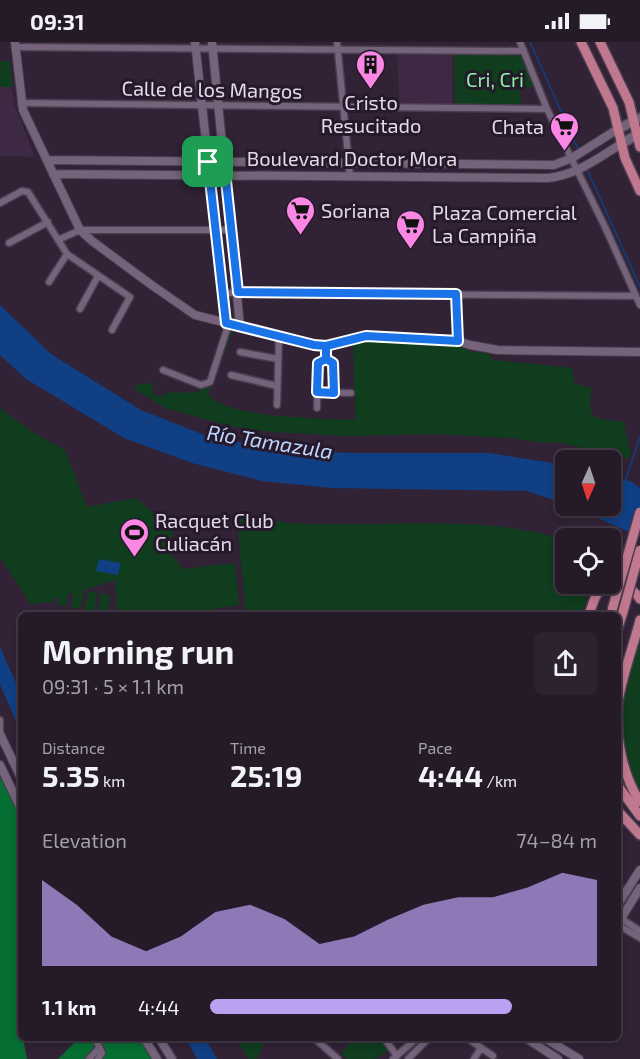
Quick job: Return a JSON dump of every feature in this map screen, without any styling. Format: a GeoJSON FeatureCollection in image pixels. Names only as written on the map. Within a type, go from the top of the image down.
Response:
{"type":"FeatureCollection","features":[{"type":"Feature","properties":{"kind":"main road"},"geometry":{"type":"LineString","coordinates":[[580,42],[614,108],[621,144],[640,191]]}},
{"type":"Feature","properties":{"kind":"main road"},"geometry":{"type":"LineString","coordinates":[[600,42],[636,119],[640,147]]}},
{"type":"Feature","properties":{"kind":"main road","name":"Boulevard Doctor Mora"},"geometry":{"type":"LineString","coordinates":[[618,129],[636,119]]}},
{"type":"Feature","properties":{"kind":"main road","name":"Boulevard Doctor Mora"},"geometry":{"type":"LineString","coordinates":[[621,144],[638,134]]}},
{"type":"Feature","properties":{"kind":"main road"},"geometry":{"type":"LineString","coordinates":[[612,612],[640,512]]}},
{"type":"Feature","properties":{"kind":"main road"},"geometry":{"type":"LineString","coordinates":[[621,616],[640,550]]}},
{"type":"Feature","properties":{"kind":"main road"},"geometry":{"type":"LineString","coordinates":[[590,612],[596,596],[602,589],[612,585],[630,588],[640,599]]}},
{"type":"Feature","properties":{"kind":"main road"},"geometry":{"type":"LineString","coordinates":[[621,691],[640,621]]}},
{"type":"Feature","properties":{"kind":"main road"},"geometry":{"type":"LineString","coordinates":[[621,752],[624,768],[640,802]]}},
{"type":"Feature","properties":{"kind":"main road"},"geometry":{"type":"LineString","coordinates":[[621,791],[640,816]]}},
{"type":"Feature","properties":{"kind":"main road"},"geometry":{"type":"LineString","coordinates":[[621,814],[640,835]]}},
{"type":"Feature","properties":{"kind":"street"},"geometry":{"type":"LineString","coordinates":[[337,42],[350,176]]}},
{"type":"Feature","properties":{"kind":"street"},"geometry":{"type":"LineString","coordinates":[[520,42],[547,109],[573,157],[640,305]]}},
{"type":"Feature","properties":{"kind":"street"},"geometry":{"type":"LineString","coordinates":[[524,51],[338,50],[213,45],[15,45],[21,103],[80,230],[175,303],[195,315],[326,346],[366,336],[458,341],[498,350],[640,352]]}},
{"type":"Feature","properties":{"kind":"street"},"geometry":{"type":"LineString","coordinates":[[163,370],[201,385],[210,382],[227,329],[195,45]]}},
{"type":"Feature","properties":{"kind":"street"},"geometry":{"type":"LineString","coordinates":[[213,45],[240,326]]}},
{"type":"Feature","properties":{"kind":"street","name":"Calle de los Mangos"},"geometry":{"type":"LineString","coordinates":[[21,103],[547,109]]}},
{"type":"Feature","properties":{"kind":"street","name":"Boulevard Doctor Mora"},"geometry":{"type":"LineString","coordinates":[[47,160],[548,165],[561,163],[573,157],[618,129]]}},
{"type":"Feature","properties":{"kind":"street","name":"Boulevard Doctor Mora"},"geometry":{"type":"LineString","coordinates":[[53,174],[548,178],[579,170],[621,144]]}},
{"type":"Feature","properties":{"kind":"street"},"geometry":{"type":"LineString","coordinates":[[0,203],[25,190],[67,254],[130,297],[112,330]]}},
{"type":"Feature","properties":{"kind":"street"},"geometry":{"type":"LineString","coordinates":[[9,243],[48,222]]}},
{"type":"Feature","properties":{"kind":"street"},"geometry":{"type":"LineString","coordinates":[[58,240],[80,230],[232,230]]}},
{"type":"Feature","properties":{"kind":"street"},"geometry":{"type":"LineString","coordinates":[[49,282],[67,254]]}},
{"type":"Feature","properties":{"kind":"street"},"geometry":{"type":"LineString","coordinates":[[80,309],[98,276]]}},
{"type":"Feature","properties":{"kind":"street"},"geometry":{"type":"LineString","coordinates":[[222,293],[636,296]]}},
{"type":"Feature","properties":{"kind":"street"},"geometry":{"type":"LineString","coordinates":[[456,294],[458,341]]}},
{"type":"Feature","properties":{"kind":"street"},"geometry":{"type":"LineString","coordinates":[[277,405],[279,336]]}},
{"type":"Feature","properties":{"kind":"street"},"geometry":{"type":"LineString","coordinates":[[326,346],[326,359]]}},
{"type":"Feature","properties":{"kind":"street"},"geometry":{"type":"LineString","coordinates":[[240,352],[278,359]]}},
{"type":"Feature","properties":{"kind":"street"},"geometry":{"type":"LineString","coordinates":[[317,408],[318,363],[326,359]]}},
{"type":"Feature","properties":{"kind":"street"},"geometry":{"type":"LineString","coordinates":[[326,359],[333,363],[334,393]]}},
{"type":"Feature","properties":{"kind":"street"},"geometry":{"type":"LineString","coordinates":[[231,375],[277,386]]}},
{"type":"Feature","properties":{"kind":"street"},"geometry":{"type":"LineString","coordinates":[[317,392],[351,393]]}},
{"type":"Feature","properties":{"kind":"street"},"geometry":{"type":"LineString","coordinates":[[0,720],[0,734],[18,772]]}},
{"type":"Feature","properties":{"kind":"street"},"geometry":{"type":"LineString","coordinates":[[0,765],[18,803]]}},
{"type":"Feature","properties":{"kind":"street"},"geometry":{"type":"LineString","coordinates":[[621,899],[640,870]]}},
{"type":"Feature","properties":{"kind":"street"},"geometry":{"type":"LineString","coordinates":[[621,916],[640,888]]}},
{"type":"Feature","properties":{"kind":"street"},"geometry":{"type":"LineString","coordinates":[[621,919],[640,931]]}},
{"type":"Feature","properties":{"kind":"street"},"geometry":{"type":"LineString","coordinates":[[621,919],[640,938]]}},
{"type":"Feature","properties":{"kind":"street"},"geometry":{"type":"LineString","coordinates":[[96,1041],[102,1053],[98,1059]]}},
{"type":"Feature","properties":{"kind":"street"},"geometry":{"type":"LineString","coordinates":[[146,1041],[157,1059]]}},
{"type":"Feature","properties":{"kind":"street"},"geometry":{"type":"LineString","coordinates":[[161,1041],[172,1059]]}},
{"type":"Feature","properties":{"kind":"street"},"geometry":{"type":"LineString","coordinates":[[317,1041],[338,1059]]}},
{"type":"Feature","properties":{"kind":"street"},"geometry":{"type":"LineString","coordinates":[[386,1041],[395,1058],[414,1041]]}},
{"type":"Feature","properties":{"kind":"street"},"geometry":{"type":"LineString","coordinates":[[410,1058],[426,1041]]}},
{"type":"Feature","properties":{"kind":"street"},"geometry":{"type":"LineString","coordinates":[[471,1041],[493,1056]]}},
{"type":"Feature","properties":{"kind":"street"},"geometry":{"type":"LineString","coordinates":[[542,1041],[558,1059]]}},
{"type":"Feature","properties":{"kind":"street"},"geometry":{"type":"LineString","coordinates":[[543,1041],[579,1059]]}},
{"type":"Feature","properties":{"kind":"street"},"geometry":{"type":"LineString","coordinates":[[89,1059],[99,1048]]}},
{"type":"Feature","properties":{"kind":"street"},"geometry":{"type":"LineString","coordinates":[[474,1059],[481,1048]]}},
{"type":"Feature","properties":{"kind":"shaded area"},"geometry":{"type":"Polygon","coordinates":[[[397,52],[452,54],[452,106],[399,103],[397,52]]]}},
{"type":"Feature","properties":{"kind":"shaded area"},"geometry":{"type":"Polygon","coordinates":[[[0,61],[10,61],[14,104],[35,157],[0,156],[0,61]]]}},
{"type":"Feature","properties":{"kind":"green space","name":"Cri, Cri"},"geometry":{"type":"Polygon","coordinates":[[[454,53],[521,54],[536,86],[520,88],[521,104],[455,105],[454,53]]]}},
{"type":"Feature","properties":{"kind":"green space"},"geometry":{"type":"Polygon","coordinates":[[[0,61],[10,61],[13,87],[0,87],[0,61]]]}},
{"type":"Feature","properties":{"kind":"green space"},"geometry":{"type":"Polygon","coordinates":[[[229,328],[234,329],[208,395],[219,403],[255,413],[300,418],[355,420],[353,342],[450,342],[472,352],[491,354],[493,360],[572,368],[574,383],[591,388],[592,415],[600,419],[624,422],[631,454],[628,458],[624,458],[621,457],[621,450],[590,450],[561,443],[511,438],[437,434],[348,436],[233,427],[165,408],[136,390],[135,385],[149,383],[153,386],[153,395],[163,397],[164,393],[199,392],[207,383],[229,328]]]}},
{"type":"Feature","properties":{"kind":"green space"},"geometry":{"type":"Polygon","coordinates":[[[0,408],[31,431],[65,450],[87,507],[136,498],[173,530],[170,553],[183,569],[235,563],[239,605],[196,612],[118,612],[115,580],[84,590],[80,609],[71,607],[73,593],[68,594],[66,606],[57,604],[58,597],[53,599],[52,603],[43,602],[31,605],[0,557],[0,408]]]}},
{"type":"Feature","properties":{"kind":"green space"},"geometry":{"type":"Polygon","coordinates":[[[236,510],[264,519],[293,523],[486,525],[555,537],[555,594],[589,594],[582,612],[246,612],[236,510]]]}},
{"type":"Feature","properties":{"kind":"green space"},"geometry":{"type":"Polygon","coordinates":[[[88,591],[97,592],[94,612],[84,610],[88,591]]]}},
{"type":"Feature","properties":{"kind":"green space"},"geometry":{"type":"Polygon","coordinates":[[[101,594],[110,595],[107,612],[97,612],[101,594]]]}},
{"type":"Feature","properties":{"kind":"green space"},"geometry":{"type":"Polygon","coordinates":[[[640,627],[640,795],[629,773],[621,737],[621,700],[640,627]]]}},
{"type":"Feature","properties":{"kind":"green space"},"geometry":{"type":"Polygon","coordinates":[[[0,777],[18,811],[18,991],[16,992],[18,1041],[24,1041],[27,1059],[0,1059],[0,777]]]}},
{"type":"Feature","properties":{"kind":"green space"},"geometry":{"type":"Polygon","coordinates":[[[76,1041],[141,1041],[151,1059],[58,1059],[76,1041]]]}},
{"type":"Feature","properties":{"kind":"green space"},"geometry":{"type":"Polygon","coordinates":[[[238,1041],[265,1041],[257,1059],[249,1059],[238,1041]]]}},
{"type":"Feature","properties":{"kind":"green space"},"geometry":{"type":"Polygon","coordinates":[[[351,1041],[380,1041],[388,1051],[374,1059],[346,1059],[341,1053],[351,1041]]]}},
{"type":"Feature","properties":{"kind":"water","name":"Río Tamazula"},"geometry":{"type":"Polygon","coordinates":[[[0,305],[51,354],[141,410],[212,438],[282,448],[346,453],[489,453],[555,463],[555,501],[527,491],[330,488],[262,481],[192,463],[124,438],[26,379],[0,355],[0,305]]]}},
{"type":"Feature","properties":{"kind":"water"},"geometry":{"type":"Polygon","coordinates":[[[621,478],[640,488],[640,537],[593,516],[621,516],[621,478]]]}},
{"type":"Feature","properties":{"kind":"water"},"geometry":{"type":"Polygon","coordinates":[[[99,559],[121,563],[118,575],[96,571],[99,559]]]}},
{"type":"Feature","properties":{"kind":"water"},"geometry":{"type":"Polygon","coordinates":[[[0,647],[18,687],[18,725],[0,685],[0,647]]]}},
{"type":"Feature","properties":{"kind":"water"},"geometry":{"type":"Polygon","coordinates":[[[188,1041],[207,1041],[217,1059],[197,1059],[188,1041]]]}},
{"type":"Feature","properties":{"kind":"waterway"},"geometry":{"type":"LineString","coordinates":[[530,42],[579,151]]}},
{"type":"Feature","properties":{"kind":"waterway"},"geometry":{"type":"LineString","coordinates":[[587,169],[640,287]]}},
{"type":"Feature","properties":{"kind":"waterway"},"geometry":{"type":"LineString","coordinates":[[626,479],[640,437]]}},
{"type":"Feature","properties":{"kind":"place","name":"Cristo Resucitado"},"geometry":{"type":"Point","coordinates":[371,90]}},
{"type":"Feature","properties":{"kind":"place","name":"Chata"},"geometry":{"type":"Point","coordinates":[565,152]}},
{"type":"Feature","properties":{"kind":"place","name":"Soriana"},"geometry":{"type":"Point","coordinates":[300,236]}},
{"type":"Feature","properties":{"kind":"place","name":"Plaza Comercial La Campiña"},"geometry":{"type":"Point","coordinates":[411,250]}},
{"type":"Feature","properties":{"kind":"place","name":"Racquet Club Culiacán"},"geometry":{"type":"Point","coordinates":[134,558]}},
{"type":"Feature","properties":{"kind":"route"},"geometry":{"type":"LineString","coordinates":[[208,162],[224,162],[238,292],[456,294],[458,341],[366,336],[326,346],[326,359],[318,363],[317,392],[334,393],[333,361],[326,359],[326,346],[226,323],[208,162]]}}]}
